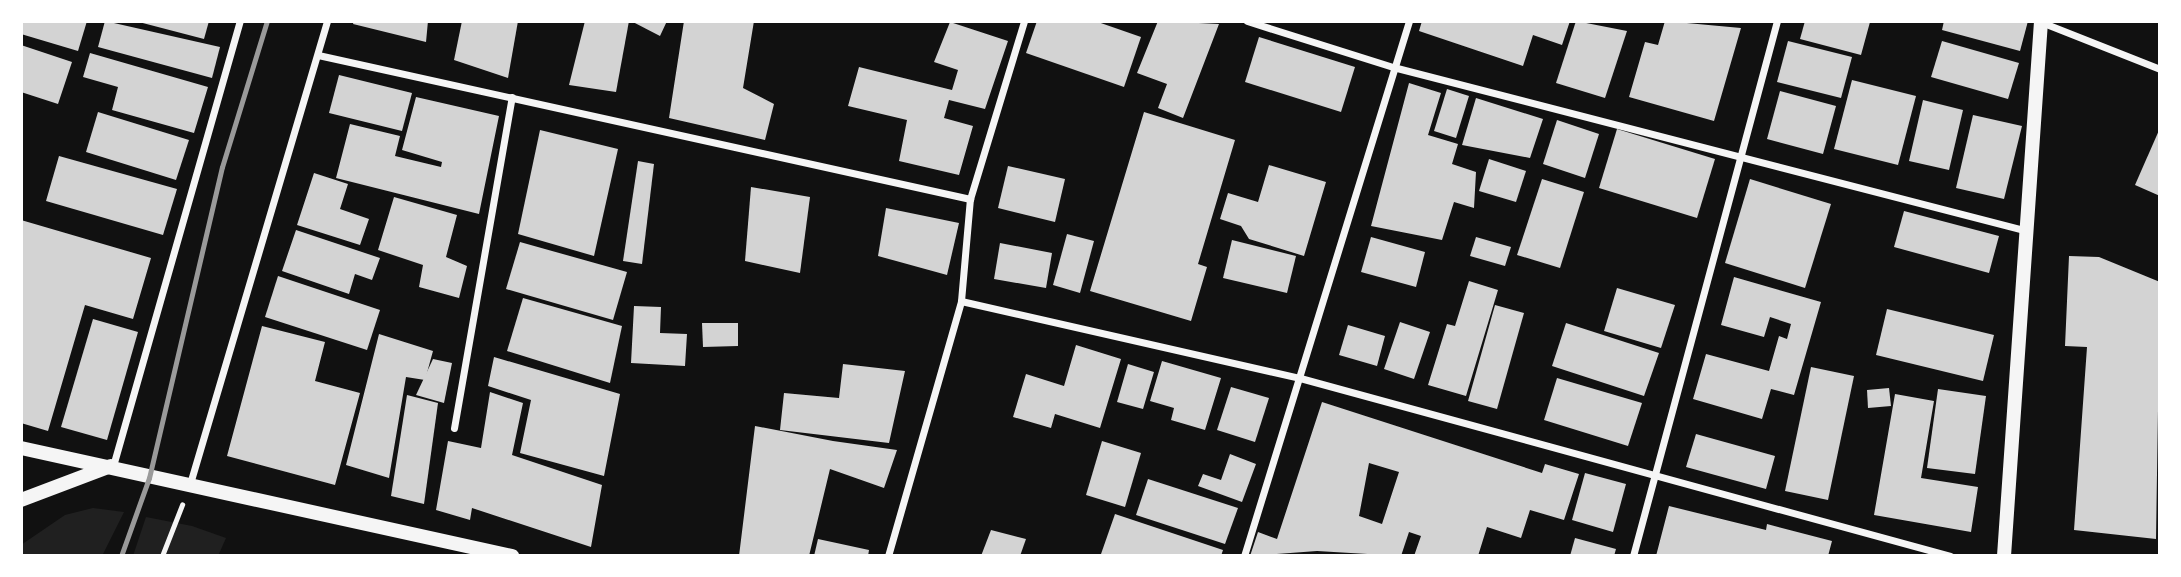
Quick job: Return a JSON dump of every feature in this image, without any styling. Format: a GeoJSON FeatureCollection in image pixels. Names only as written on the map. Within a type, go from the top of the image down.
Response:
{"type":"FeatureCollection","features":[{"type":"Feature","properties":{"kind":"main road"},"geometry":{"type":"LineString","coordinates":[[2004,556],[2029,231],[2041,21]]}},
{"type":"Feature","properties":{"kind":"main road"},"geometry":{"type":"LineString","coordinates":[[21,448],[113,466],[188,487],[512,556]]}},
{"type":"Feature","properties":{"kind":"main road"},"geometry":{"type":"LineString","coordinates":[[21,500],[113,466]]}},
{"type":"Feature","properties":{"kind":"street"},"geometry":{"type":"LineString","coordinates":[[113,466],[240,21]]}},
{"type":"Feature","properties":{"kind":"street"},"geometry":{"type":"LineString","coordinates":[[188,487],[327,21]]}},
{"type":"Feature","properties":{"kind":"street"},"geometry":{"type":"LineString","coordinates":[[888,556],[961,301],[970,199],[1024,21]]}},
{"type":"Feature","properties":{"kind":"street"},"geometry":{"type":"LineString","coordinates":[[1247,21],[1394,67],[2029,231]]}},
{"type":"Feature","properties":{"kind":"street"},"geometry":{"type":"LineString","coordinates":[[1244,556],[1409,21]]}},
{"type":"Feature","properties":{"kind":"street"},"geometry":{"type":"LineString","coordinates":[[1633,556],[1743,157],[1777,21]]}},
{"type":"Feature","properties":{"kind":"street"},"geometry":{"type":"LineString","coordinates":[[2041,21],[2160,69]]}},
{"type":"Feature","properties":{"kind":"street"},"geometry":{"type":"LineString","coordinates":[[318,55],[970,199]]}},
{"type":"Feature","properties":{"kind":"street"},"geometry":{"type":"LineString","coordinates":[[454,428],[512,97]]}},
{"type":"Feature","properties":{"kind":"street"},"geometry":{"type":"LineString","coordinates":[[961,301],[1300,378],[1654,480],[1950,556]]}},
{"type":"Feature","properties":{"kind":"path"},"geometry":{"type":"LineString","coordinates":[[162,556],[188,487]]}},
{"type":"Feature","properties":{"kind":"shaded area"},"geometry":{"type":"Polygon","coordinates":[[[93,508],[124,512],[102,556],[21,556],[21,545],[65,515],[93,508]]]}},
{"type":"Feature","properties":{"kind":"shaded area"},"geometry":{"type":"Polygon","coordinates":[[[146,517],[192,526],[226,538],[218,556],[133,556],[146,517]]]}},
{"type":"Feature","properties":{"kind":"building"},"geometry":{"type":"Polygon","coordinates":[[[21,21],[87,21],[78,51],[21,34],[21,21]]]}},
{"type":"Feature","properties":{"kind":"building"},"geometry":{"type":"Polygon","coordinates":[[[105,21],[220,47],[212,78],[98,47],[105,21]]]}},
{"type":"Feature","properties":{"kind":"building"},"geometry":{"type":"Polygon","coordinates":[[[135,21],[209,21],[204,39],[135,21]]]}},
{"type":"Feature","properties":{"kind":"building"},"geometry":{"type":"Polygon","coordinates":[[[354,21],[428,21],[426,42],[353,24],[354,21]]]}},
{"type":"Feature","properties":{"kind":"building"},"geometry":{"type":"Polygon","coordinates":[[[462,21],[518,21],[508,78],[454,60],[462,21]]]}},
{"type":"Feature","properties":{"kind":"building"},"geometry":{"type":"Polygon","coordinates":[[[585,21],[629,21],[616,92],[569,85],[585,21]]]}},
{"type":"Feature","properties":{"kind":"building"},"geometry":{"type":"Polygon","coordinates":[[[631,21],[667,21],[660,36],[631,21]]]}},
{"type":"Feature","properties":{"kind":"building"},"geometry":{"type":"Polygon","coordinates":[[[684,21],[754,21],[743,88],[774,104],[765,140],[669,118],[684,21]]]}},
{"type":"Feature","properties":{"kind":"building"},"geometry":{"type":"Polygon","coordinates":[[[1037,21],[1095,21],[1141,37],[1124,87],[1026,53],[1037,21]]]}},
{"type":"Feature","properties":{"kind":"building"},"geometry":{"type":"Polygon","coordinates":[[[1158,21],[1219,24],[1183,118],[1158,108],[1167,84],[1137,73],[1158,21]]]}},
{"type":"Feature","properties":{"kind":"building"},"geometry":{"type":"Polygon","coordinates":[[[1422,21],[1570,21],[1562,45],[1533,35],[1523,66],[1419,31],[1422,21]]]}},
{"type":"Feature","properties":{"kind":"building"},"geometry":{"type":"Polygon","coordinates":[[[1576,21],[1627,31],[1605,98],[1556,83],[1576,21]]]}},
{"type":"Feature","properties":{"kind":"building"},"geometry":{"type":"Polygon","coordinates":[[[1665,21],[1741,28],[1714,121],[1629,97],[1645,42],[1658,45],[1665,21]]]}},
{"type":"Feature","properties":{"kind":"building"},"geometry":{"type":"Polygon","coordinates":[[[1805,21],[1870,22],[1861,55],[1800,39],[1805,21]]]}},
{"type":"Feature","properties":{"kind":"building"},"geometry":{"type":"Polygon","coordinates":[[[1944,21],[2028,21],[2020,51],[1942,30],[1944,21]]]}},
{"type":"Feature","properties":{"kind":"building"},"geometry":{"type":"Polygon","coordinates":[[[950,22],[1008,41],[985,109],[949,100],[944,118],[973,126],[959,175],[899,161],[907,120],[848,106],[859,67],[952,90],[958,70],[934,62],[950,22]]]}},
{"type":"Feature","properties":{"kind":"building"},"geometry":{"type":"Polygon","coordinates":[[[1259,37],[1355,67],[1341,112],[1245,82],[1259,37]]]}},
{"type":"Feature","properties":{"kind":"building"},"geometry":{"type":"Polygon","coordinates":[[[1788,41],[1852,57],[1841,98],[1777,82],[1788,41]]]}},
{"type":"Feature","properties":{"kind":"building"},"geometry":{"type":"Polygon","coordinates":[[[1942,41],[2019,63],[2008,99],[1931,77],[1942,41]]]}},
{"type":"Feature","properties":{"kind":"building"},"geometry":{"type":"Polygon","coordinates":[[[21,45],[72,62],[58,104],[21,92],[21,45]]]}},
{"type":"Feature","properties":{"kind":"building"},"geometry":{"type":"Polygon","coordinates":[[[90,53],[208,87],[194,133],[112,110],[118,87],[83,77],[90,53]]]}},
{"type":"Feature","properties":{"kind":"building"},"geometry":{"type":"Polygon","coordinates":[[[339,75],[412,93],[402,131],[329,113],[339,75]]]}},
{"type":"Feature","properties":{"kind":"building"},"geometry":{"type":"Polygon","coordinates":[[[1852,80],[1916,96],[1898,165],[1834,149],[1852,80]]]}},
{"type":"Feature","properties":{"kind":"building"},"geometry":{"type":"Polygon","coordinates":[[[1409,83],[1441,93],[1428,135],[1458,144],[1452,164],[1476,172],[1474,208],[1454,202],[1442,240],[1371,226],[1409,83]]]}},
{"type":"Feature","properties":{"kind":"building"},"geometry":{"type":"Polygon","coordinates":[[[1447,89],[1469,96],[1456,138],[1434,131],[1447,89]]]}},
{"type":"Feature","properties":{"kind":"building"},"geometry":{"type":"Polygon","coordinates":[[[1780,91],[1836,106],[1823,154],[1767,139],[1780,91]]]}},
{"type":"Feature","properties":{"kind":"building"},"geometry":{"type":"Polygon","coordinates":[[[416,97],[499,116],[479,214],[336,178],[350,124],[400,136],[395,156],[441,167],[442,162],[402,150],[416,97]]]}},
{"type":"Feature","properties":{"kind":"building"},"geometry":{"type":"Polygon","coordinates":[[[1476,98],[1543,119],[1530,158],[1462,145],[1476,98]]]}},
{"type":"Feature","properties":{"kind":"building"},"geometry":{"type":"Polygon","coordinates":[[[1923,100],[1963,110],[1949,170],[1909,161],[1923,100]]]}},
{"type":"Feature","properties":{"kind":"building"},"geometry":{"type":"Polygon","coordinates":[[[98,112],[189,140],[176,180],[86,152],[98,112]]]}},
{"type":"Feature","properties":{"kind":"building"},"geometry":{"type":"Polygon","coordinates":[[[1144,112],[1235,140],[1198,264],[1207,267],[1191,321],[1090,291],[1144,112]]]}},
{"type":"Feature","properties":{"kind":"building"},"geometry":{"type":"Polygon","coordinates":[[[1973,115],[2022,126],[2004,199],[1956,188],[1973,115]]]}},
{"type":"Feature","properties":{"kind":"building"},"geometry":{"type":"Polygon","coordinates":[[[1557,120],[1599,134],[1585,178],[1543,164],[1557,120]]]}},
{"type":"Feature","properties":{"kind":"building"},"geometry":{"type":"Polygon","coordinates":[[[2160,128],[2160,196],[2135,185],[2160,128]]]}},
{"type":"Feature","properties":{"kind":"building"},"geometry":{"type":"Polygon","coordinates":[[[1617,129],[1715,159],[1697,218],[1599,188],[1617,129]]]}},
{"type":"Feature","properties":{"kind":"building"},"geometry":{"type":"Polygon","coordinates":[[[540,130],[618,149],[594,256],[518,234],[540,130]]]}},
{"type":"Feature","properties":{"kind":"building"},"geometry":{"type":"Polygon","coordinates":[[[59,156],[177,189],[163,235],[46,201],[59,156]]]}},
{"type":"Feature","properties":{"kind":"building"},"geometry":{"type":"Polygon","coordinates":[[[1489,159],[1526,171],[1516,202],[1479,191],[1489,159]]]}},
{"type":"Feature","properties":{"kind":"building"},"geometry":{"type":"Polygon","coordinates":[[[638,161],[654,164],[642,264],[623,261],[638,161]]]}},
{"type":"Feature","properties":{"kind":"building"},"geometry":{"type":"Polygon","coordinates":[[[1269,165],[1326,182],[1304,256],[1249,239],[1241,226],[1220,219],[1228,193],[1258,202],[1269,165]]]}},
{"type":"Feature","properties":{"kind":"building"},"geometry":{"type":"Polygon","coordinates":[[[1008,166],[1065,179],[1055,222],[998,208],[1008,166]]]}},
{"type":"Feature","properties":{"kind":"building"},"geometry":{"type":"Polygon","coordinates":[[[314,173],[348,184],[340,209],[369,219],[360,245],[297,225],[314,173]]]}},
{"type":"Feature","properties":{"kind":"building"},"geometry":{"type":"Polygon","coordinates":[[[1542,179],[1584,192],[1560,268],[1517,255],[1542,179]]]}},
{"type":"Feature","properties":{"kind":"building"},"geometry":{"type":"Polygon","coordinates":[[[1750,179],[1831,204],[1805,288],[1725,263],[1750,179]]]}},
{"type":"Feature","properties":{"kind":"building"},"geometry":{"type":"Polygon","coordinates":[[[751,187],[810,197],[800,273],[745,261],[751,187]]]}},
{"type":"Feature","properties":{"kind":"building"},"geometry":{"type":"Polygon","coordinates":[[[394,197],[457,215],[446,257],[467,266],[459,298],[419,287],[423,265],[378,250],[394,197]]]}},
{"type":"Feature","properties":{"kind":"building"},"geometry":{"type":"Polygon","coordinates":[[[886,208],[959,223],[947,275],[878,256],[886,208]]]}},
{"type":"Feature","properties":{"kind":"building"},"geometry":{"type":"Polygon","coordinates":[[[1904,211],[1999,236],[1989,273],[1894,247],[1904,211]]]}},
{"type":"Feature","properties":{"kind":"building"},"geometry":{"type":"Polygon","coordinates":[[[21,220],[151,258],[133,319],[85,305],[48,431],[21,423],[21,220]]]}},
{"type":"Feature","properties":{"kind":"building"},"geometry":{"type":"Polygon","coordinates":[[[296,230],[380,258],[372,280],[355,274],[349,294],[282,271],[296,230]]]}},
{"type":"Feature","properties":{"kind":"building"},"geometry":{"type":"Polygon","coordinates":[[[1067,234],[1094,241],[1080,293],[1053,285],[1067,234]]]}},
{"type":"Feature","properties":{"kind":"building"},"geometry":{"type":"Polygon","coordinates":[[[1371,237],[1425,252],[1416,287],[1361,272],[1371,237]]]}},
{"type":"Feature","properties":{"kind":"building"},"geometry":{"type":"Polygon","coordinates":[[[1476,237],[1511,247],[1505,266],[1470,256],[1476,237]]]}},
{"type":"Feature","properties":{"kind":"building"},"geometry":{"type":"Polygon","coordinates":[[[1232,240],[1296,256],[1287,293],[1223,278],[1232,240]]]}},
{"type":"Feature","properties":{"kind":"building"},"geometry":{"type":"Polygon","coordinates":[[[520,242],[627,272],[613,320],[506,289],[520,242]]]}},
{"type":"Feature","properties":{"kind":"building"},"geometry":{"type":"Polygon","coordinates":[[[1000,243],[1052,253],[1046,288],[994,279],[1000,243]]]}},
{"type":"Feature","properties":{"kind":"building"},"geometry":{"type":"Polygon","coordinates":[[[2069,256],[2099,257],[2160,282],[2156,539],[2074,530],[2087,347],[2065,346],[2069,256]]]}},
{"type":"Feature","properties":{"kind":"building"},"geometry":{"type":"Polygon","coordinates":[[[278,276],[380,310],[367,350],[265,317],[278,276]]]}},
{"type":"Feature","properties":{"kind":"building"},"geometry":{"type":"Polygon","coordinates":[[[1734,277],[1821,302],[1794,395],[1771,389],[1762,419],[1693,399],[1706,354],[1769,371],[1779,336],[1787,339],[1791,324],[1770,317],[1764,337],[1721,325],[1734,277]]]}},
{"type":"Feature","properties":{"kind":"building"},"geometry":{"type":"Polygon","coordinates":[[[1469,281],[1498,290],[1466,396],[1428,385],[1447,324],[1455,326],[1469,281]]]}},
{"type":"Feature","properties":{"kind":"building"},"geometry":{"type":"Polygon","coordinates":[[[1617,288],[1675,305],[1661,348],[1604,331],[1617,288]]]}},
{"type":"Feature","properties":{"kind":"building"},"geometry":{"type":"Polygon","coordinates":[[[523,298],[622,326],[610,383],[507,351],[523,298]]]}},
{"type":"Feature","properties":{"kind":"building"},"geometry":{"type":"Polygon","coordinates":[[[1495,305],[1524,313],[1497,409],[1468,401],[1495,305]]]}},
{"type":"Feature","properties":{"kind":"building"},"geometry":{"type":"Polygon","coordinates":[[[634,306],[661,307],[660,333],[687,334],[685,366],[631,363],[634,306]]]}},
{"type":"Feature","properties":{"kind":"building"},"geometry":{"type":"Polygon","coordinates":[[[1887,309],[1994,335],[1983,381],[1876,355],[1887,309]]]}},
{"type":"Feature","properties":{"kind":"building"},"geometry":{"type":"Polygon","coordinates":[[[93,319],[138,332],[107,440],[61,427],[93,319]]]}},
{"type":"Feature","properties":{"kind":"building"},"geometry":{"type":"Polygon","coordinates":[[[1400,322],[1430,332],[1414,379],[1384,369],[1400,322]]]}},
{"type":"Feature","properties":{"kind":"building"},"geometry":{"type":"Polygon","coordinates":[[[702,323],[738,323],[738,346],[703,347],[702,323]]]}},
{"type":"Feature","properties":{"kind":"building"},"geometry":{"type":"Polygon","coordinates":[[[1566,323],[1659,353],[1644,396],[1552,366],[1566,323]]]}},
{"type":"Feature","properties":{"kind":"building"},"geometry":{"type":"Polygon","coordinates":[[[1348,325],[1385,336],[1377,366],[1339,355],[1348,325]]]}},
{"type":"Feature","properties":{"kind":"building"},"geometry":{"type":"Polygon","coordinates":[[[262,326],[325,342],[315,381],[360,393],[335,485],[227,456],[262,326]]]}},
{"type":"Feature","properties":{"kind":"building"},"geometry":{"type":"Polygon","coordinates":[[[379,334],[433,351],[425,380],[406,377],[389,478],[346,465],[379,334]]]}},
{"type":"Feature","properties":{"kind":"building"},"geometry":{"type":"Polygon","coordinates":[[[1076,345],[1121,359],[1100,428],[1055,414],[1051,428],[1013,417],[1026,374],[1064,386],[1076,345]]]}},
{"type":"Feature","properties":{"kind":"building"},"geometry":{"type":"Polygon","coordinates":[[[494,357],[620,394],[604,476],[520,453],[531,400],[488,386],[494,357]]]}},
{"type":"Feature","properties":{"kind":"building"},"geometry":{"type":"Polygon","coordinates":[[[433,359],[452,363],[444,403],[416,395],[433,359]]]}},
{"type":"Feature","properties":{"kind":"building"},"geometry":{"type":"Polygon","coordinates":[[[1162,361],[1221,378],[1205,430],[1171,420],[1174,408],[1150,401],[1162,361]]]}},
{"type":"Feature","properties":{"kind":"building"},"geometry":{"type":"Polygon","coordinates":[[[843,364],[905,371],[889,443],[780,430],[784,393],[839,398],[843,364]]]}},
{"type":"Feature","properties":{"kind":"building"},"geometry":{"type":"Polygon","coordinates":[[[1128,364],[1154,372],[1143,409],[1117,402],[1128,364]]]}},
{"type":"Feature","properties":{"kind":"building"},"geometry":{"type":"Polygon","coordinates":[[[1811,367],[1854,376],[1828,500],[1785,491],[1811,367]]]}},
{"type":"Feature","properties":{"kind":"building"},"geometry":{"type":"Polygon","coordinates":[[[1557,378],[1642,403],[1628,446],[1544,420],[1557,378]]]}},
{"type":"Feature","properties":{"kind":"building"},"geometry":{"type":"Polygon","coordinates":[[[1231,387],[1269,398],[1255,442],[1217,430],[1231,387]]]}},
{"type":"Feature","properties":{"kind":"building"},"geometry":{"type":"Polygon","coordinates":[[[1889,388],[1891,406],[1868,408],[1867,390],[1889,388]]]}},
{"type":"Feature","properties":{"kind":"building"},"geometry":{"type":"Polygon","coordinates":[[[1938,389],[1986,396],[1975,474],[1927,468],[1938,389]]]}},
{"type":"Feature","properties":{"kind":"building"},"geometry":{"type":"Polygon","coordinates":[[[490,392],[523,403],[512,455],[602,485],[591,547],[472,508],[470,520],[436,510],[448,441],[481,448],[490,392]]]}},
{"type":"Feature","properties":{"kind":"building"},"geometry":{"type":"Polygon","coordinates":[[[1895,394],[1934,401],[1921,478],[1978,487],[1971,532],[1874,515],[1895,394]]]}},
{"type":"Feature","properties":{"kind":"building"},"geometry":{"type":"Polygon","coordinates":[[[407,395],[438,403],[424,504],[391,496],[407,395]]]}},
{"type":"Feature","properties":{"kind":"building"},"geometry":{"type":"Polygon","coordinates":[[[1322,402],[1542,473],[1545,464],[1579,474],[1564,520],[1530,510],[1521,538],[1487,527],[1478,556],[1414,556],[1421,536],[1409,532],[1401,556],[1317,551],[1250,556],[1258,532],[1277,539],[1322,402]],[[1369,463],[1359,516],[1382,524],[1399,472],[1369,463]]]}},
{"type":"Feature","properties":{"kind":"building"},"geometry":{"type":"Polygon","coordinates":[[[755,426],[897,450],[884,488],[830,469],[809,556],[739,556],[755,426]]]}},
{"type":"Feature","properties":{"kind":"building"},"geometry":{"type":"Polygon","coordinates":[[[1696,434],[1775,456],[1766,489],[1686,467],[1696,434]]]}},
{"type":"Feature","properties":{"kind":"building"},"geometry":{"type":"Polygon","coordinates":[[[1102,441],[1141,453],[1125,507],[1086,495],[1102,441]]]}},
{"type":"Feature","properties":{"kind":"building"},"geometry":{"type":"Polygon","coordinates":[[[1230,454],[1256,464],[1242,502],[1198,486],[1203,474],[1221,480],[1230,454]]]}},
{"type":"Feature","properties":{"kind":"building"},"geometry":{"type":"Polygon","coordinates":[[[1585,473],[1626,484],[1613,532],[1572,520],[1585,473]]]}},
{"type":"Feature","properties":{"kind":"building"},"geometry":{"type":"Polygon","coordinates":[[[1148,479],[1238,508],[1225,544],[1136,515],[1148,479]]]}},
{"type":"Feature","properties":{"kind":"building"},"geometry":{"type":"Polygon","coordinates":[[[1669,506],[1766,530],[1767,524],[1832,541],[1828,556],[1656,556],[1669,506]]]}},
{"type":"Feature","properties":{"kind":"building"},"geometry":{"type":"Polygon","coordinates":[[[1115,514],[1223,550],[1221,556],[1101,554],[1115,514]]]}},
{"type":"Feature","properties":{"kind":"building"},"geometry":{"type":"Polygon","coordinates":[[[991,530],[1026,539],[1020,556],[981,556],[991,530]]]}},
{"type":"Feature","properties":{"kind":"building"},"geometry":{"type":"Polygon","coordinates":[[[1575,538],[1616,549],[1614,556],[1570,556],[1575,538]]]}},
{"type":"Feature","properties":{"kind":"building"},"geometry":{"type":"Polygon","coordinates":[[[818,539],[869,550],[868,556],[814,556],[818,539]]]}},
{"type":"Feature","properties":{"kind":"railway"},"geometry":{"type":"LineString","coordinates":[[121,556],[149,478],[222,167],[267,21]]}}]}
